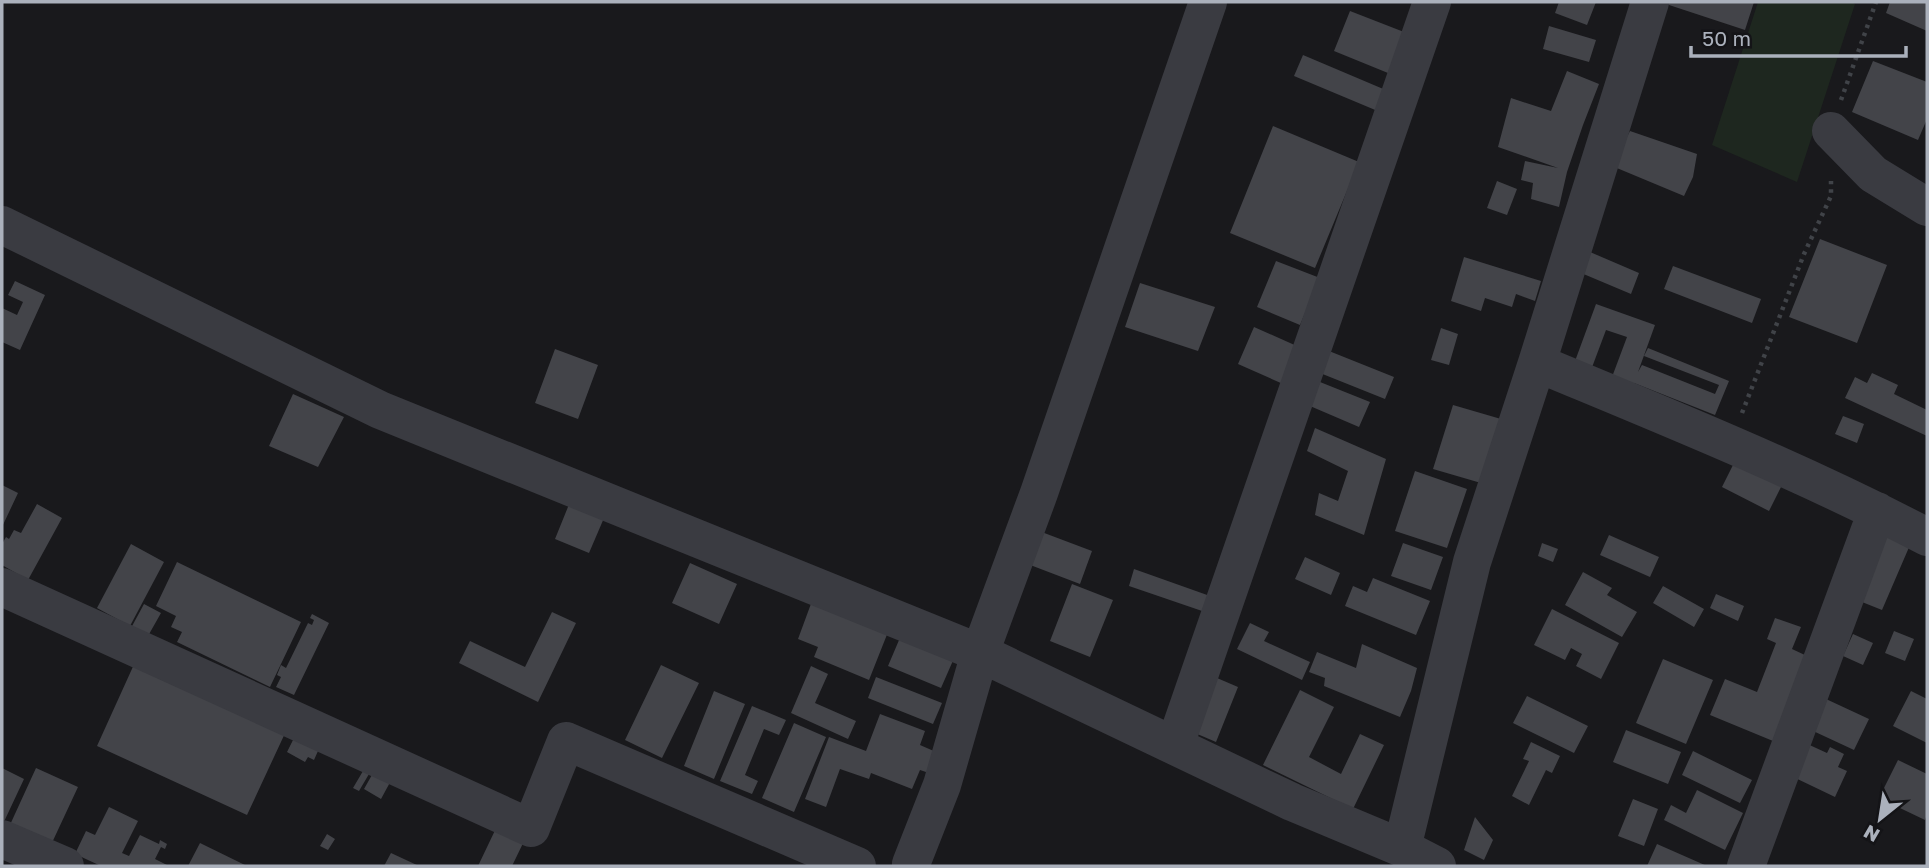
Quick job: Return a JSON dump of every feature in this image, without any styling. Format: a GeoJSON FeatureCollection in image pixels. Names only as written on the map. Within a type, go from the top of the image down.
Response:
{"type":"FeatureCollection","features":[{"type":"Feature","properties":{"kind":"street"},"geometry":{"type":"LineString","coordinates":[[912,866],[942,785],[980,653],[1039,494],[1208,2]]}},
{"type":"Feature","properties":{"kind":"street"},"geometry":{"type":"LineString","coordinates":[[1175,745],[1432,2]]}},
{"type":"Feature","properties":{"kind":"street"},"geometry":{"type":"LineString","coordinates":[[1402,848],[1472,562],[1650,2]]}},
{"type":"Feature","properties":{"kind":"street"},"geometry":{"type":"LineString","coordinates":[[1831,131],[1873,174],[1927,207]]}},
{"type":"Feature","properties":{"kind":"street"},"geometry":{"type":"LineString","coordinates":[[2,226],[380,410],[980,653],[1292,802],[1402,848],[1437,866]]}},
{"type":"Feature","properties":{"kind":"street"},"geometry":{"type":"LineString","coordinates":[[1537,363],[1730,443],[1927,537]]}},
{"type":"Feature","properties":{"kind":"street"},"geometry":{"type":"LineString","coordinates":[[1746,866],[1877,511]]}},
{"type":"Feature","properties":{"kind":"street"},"geometry":{"type":"LineString","coordinates":[[2,587],[531,828],[566,741],[857,866]]}},
{"type":"Feature","properties":{"kind":"street"},"geometry":{"type":"LineString","coordinates":[[2,839],[65,866]]}},
{"type":"Feature","properties":{"kind":"path"},"geometry":{"type":"LineString","coordinates":[[1730,443],[1804,254],[1831,196],[1831,131],[1876,2]]}},
{"type":"Feature","properties":{"kind":"shaded area"},"geometry":{"type":"Polygon","coordinates":[[[1758,2],[1855,4],[1797,182],[1712,145],[1758,2]]]}},
{"type":"Feature","properties":{"kind":"building"},"geometry":{"type":"Polygon","coordinates":[[[1559,2],[1596,2],[1587,25],[1555,13],[1559,2]]]}},
{"type":"Feature","properties":{"kind":"building"},"geometry":{"type":"Polygon","coordinates":[[[1754,2],[1745,30],[1666,4],[1754,2]]]}},
{"type":"Feature","properties":{"kind":"building"},"geometry":{"type":"Polygon","coordinates":[[[1890,2],[1927,2],[1927,31],[1886,13],[1890,2]]]}},
{"type":"Feature","properties":{"kind":"building"},"geometry":{"type":"Polygon","coordinates":[[[1350,11],[1404,32],[1388,73],[1334,51],[1350,11]]]}},
{"type":"Feature","properties":{"kind":"building"},"geometry":{"type":"Polygon","coordinates":[[[1549,26],[1596,40],[1589,62],[1543,49],[1549,26]]]}},
{"type":"Feature","properties":{"kind":"building"},"geometry":{"type":"Polygon","coordinates":[[[1303,55],[1388,91],[1380,112],[1294,76],[1303,55]]]}},
{"type":"Feature","properties":{"kind":"building"},"geometry":{"type":"Polygon","coordinates":[[[1873,61],[1927,82],[1927,119],[1918,140],[1852,112],[1873,61]]]}},
{"type":"Feature","properties":{"kind":"building"},"geometry":{"type":"Polygon","coordinates":[[[1567,71],[1599,84],[1567,172],[1559,207],[1531,199],[1533,183],[1521,180],[1525,161],[1558,168],[1498,147],[1511,98],[1551,111],[1567,71]]]}},
{"type":"Feature","properties":{"kind":"building"},"geometry":{"type":"Polygon","coordinates":[[[1273,126],[1359,162],[1315,268],[1230,233],[1273,126]]]}},
{"type":"Feature","properties":{"kind":"building"},"geometry":{"type":"Polygon","coordinates":[[[1630,131],[1697,154],[1693,177],[1684,196],[1612,166],[1630,131]]]}},
{"type":"Feature","properties":{"kind":"building"},"geometry":{"type":"Polygon","coordinates":[[[1497,181],[1517,189],[1507,215],[1487,208],[1497,181]]]}},
{"type":"Feature","properties":{"kind":"building"},"geometry":{"type":"Polygon","coordinates":[[[1820,239],[1887,265],[1857,343],[1789,317],[1820,239]]]}},
{"type":"Feature","properties":{"kind":"building"},"geometry":{"type":"Polygon","coordinates":[[[1583,249],[1639,273],[1631,294],[1574,270],[1583,249]]]}},
{"type":"Feature","properties":{"kind":"building"},"geometry":{"type":"Polygon","coordinates":[[[1464,257],[1541,281],[1535,301],[1516,294],[1512,307],[1485,298],[1481,311],[1451,301],[1464,257]]]}},
{"type":"Feature","properties":{"kind":"building"},"geometry":{"type":"Polygon","coordinates":[[[1276,261],[1320,278],[1300,325],[1257,307],[1276,261]]]}},
{"type":"Feature","properties":{"kind":"building"},"geometry":{"type":"Polygon","coordinates":[[[1673,266],[1761,299],[1752,323],[1664,289],[1673,266]]]}},
{"type":"Feature","properties":{"kind":"building"},"geometry":{"type":"Polygon","coordinates":[[[15,281],[45,295],[20,350],[2,342],[2,308],[17,315],[23,302],[8,295],[15,281]]]}},
{"type":"Feature","properties":{"kind":"building"},"geometry":{"type":"Polygon","coordinates":[[[1140,283],[1215,307],[1198,351],[1125,327],[1140,283]]]}},
{"type":"Feature","properties":{"kind":"building"},"geometry":{"type":"Polygon","coordinates":[[[1596,304],[1655,325],[1638,372],[1642,365],[1715,394],[1719,385],[1644,356],[1648,348],[1729,381],[1715,415],[1634,383],[1609,385],[1627,337],[1606,330],[1588,378],[1571,372],[1596,304]]]}},
{"type":"Feature","properties":{"kind":"building"},"geometry":{"type":"Polygon","coordinates":[[[1254,327],[1299,347],[1283,384],[1238,364],[1254,327]]]}},
{"type":"Feature","properties":{"kind":"building"},"geometry":{"type":"Polygon","coordinates":[[[1441,328],[1458,334],[1449,365],[1431,360],[1441,328]]]}},
{"type":"Feature","properties":{"kind":"building"},"geometry":{"type":"Polygon","coordinates":[[[555,349],[598,365],[578,419],[535,403],[555,349]]]}},
{"type":"Feature","properties":{"kind":"building"},"geometry":{"type":"Polygon","coordinates":[[[1329,351],[1394,377],[1385,399],[1320,373],[1329,351]]]}},
{"type":"Feature","properties":{"kind":"building"},"geometry":{"type":"Polygon","coordinates":[[[1872,373],[1898,385],[1894,394],[1927,410],[1927,436],[1845,398],[1855,377],[1867,383],[1872,373]]]}},
{"type":"Feature","properties":{"kind":"building"},"geometry":{"type":"Polygon","coordinates":[[[1320,382],[1370,402],[1359,427],[1310,406],[1320,382]]]}},
{"type":"Feature","properties":{"kind":"building"},"geometry":{"type":"Polygon","coordinates":[[[293,394],[344,417],[318,467],[269,446],[293,394]]]}},
{"type":"Feature","properties":{"kind":"building"},"geometry":{"type":"Polygon","coordinates":[[[1453,405],[1501,419],[1481,483],[1433,469],[1453,405]]]}},
{"type":"Feature","properties":{"kind":"building"},"geometry":{"type":"Polygon","coordinates":[[[1843,416],[1864,424],[1857,443],[1835,434],[1843,416]]]}},
{"type":"Feature","properties":{"kind":"building"},"geometry":{"type":"Polygon","coordinates":[[[1315,428],[1386,459],[1364,535],[1315,515],[1319,493],[1338,501],[1348,471],[1307,451],[1315,428]]]}},
{"type":"Feature","properties":{"kind":"building"},"geometry":{"type":"Polygon","coordinates":[[[1735,461],[1782,485],[1769,511],[1722,487],[1735,461]]]}},
{"type":"Feature","properties":{"kind":"building"},"geometry":{"type":"Polygon","coordinates":[[[1415,471],[1467,489],[1447,548],[1395,531],[1415,471]]]}},
{"type":"Feature","properties":{"kind":"building"},"geometry":{"type":"Polygon","coordinates":[[[2,485],[18,493],[2,527],[2,485]]]}},
{"type":"Feature","properties":{"kind":"building"},"geometry":{"type":"Polygon","coordinates":[[[572,497],[607,511],[589,553],[555,539],[572,497]]]}},
{"type":"Feature","properties":{"kind":"building"},"geometry":{"type":"Polygon","coordinates":[[[37,504],[62,518],[28,580],[2,565],[2,544],[14,530],[21,533],[37,504]]]}},
{"type":"Feature","properties":{"kind":"building"},"geometry":{"type":"Polygon","coordinates":[[[1031,528],[1092,551],[1080,584],[1025,563],[1031,528]]]}},
{"type":"Feature","properties":{"kind":"building"},"geometry":{"type":"Polygon","coordinates":[[[1609,535],[1659,557],[1650,577],[1600,555],[1609,535]]]}},
{"type":"Feature","properties":{"kind":"building"},"geometry":{"type":"Polygon","coordinates":[[[1885,535],[1910,545],[1882,610],[1857,600],[1885,535]]]}},
{"type":"Feature","properties":{"kind":"building"},"geometry":{"type":"Polygon","coordinates":[[[1403,543],[1443,557],[1431,590],[1391,576],[1403,543]]]}},
{"type":"Feature","properties":{"kind":"building"},"geometry":{"type":"Polygon","coordinates":[[[1542,543],[1558,549],[1553,562],[1538,556],[1542,543]]]}},
{"type":"Feature","properties":{"kind":"building"},"geometry":{"type":"Polygon","coordinates":[[[131,544],[164,562],[130,626],[97,608],[131,544]]]}},
{"type":"Feature","properties":{"kind":"building"},"geometry":{"type":"Polygon","coordinates":[[[1305,557],[1340,573],[1331,595],[1295,579],[1305,557]]]}},
{"type":"Feature","properties":{"kind":"building"},"geometry":{"type":"Polygon","coordinates":[[[177,562],[301,622],[270,687],[177,642],[182,632],[171,627],[176,616],[156,606],[177,562]]]}},
{"type":"Feature","properties":{"kind":"building"},"geometry":{"type":"Polygon","coordinates":[[[690,563],[737,584],[719,624],[672,603],[690,563]]]}},
{"type":"Feature","properties":{"kind":"building"},"geometry":{"type":"Polygon","coordinates":[[[1134,569],[1210,596],[1205,612],[1129,586],[1134,569]]]}},
{"type":"Feature","properties":{"kind":"building"},"geometry":{"type":"Polygon","coordinates":[[[1583,572],[1612,588],[1607,595],[1637,612],[1622,637],[1565,605],[1583,572]]]}},
{"type":"Feature","properties":{"kind":"building"},"geometry":{"type":"Polygon","coordinates":[[[1373,578],[1430,601],[1416,635],[1345,606],[1353,586],[1367,592],[1373,578]]]}},
{"type":"Feature","properties":{"kind":"building"},"geometry":{"type":"Polygon","coordinates":[[[1072,584],[1113,600],[1090,657],[1050,641],[1072,584]]]}},
{"type":"Feature","properties":{"kind":"building"},"geometry":{"type":"Polygon","coordinates":[[[1663,586],[1704,609],[1694,627],[1653,603],[1663,586]]]}},
{"type":"Feature","properties":{"kind":"building"},"geometry":{"type":"Polygon","coordinates":[[[1716,594],[1744,606],[1738,621],[1710,608],[1716,594]]]}},
{"type":"Feature","properties":{"kind":"building"},"geometry":{"type":"Polygon","coordinates":[[[812,601],[888,632],[869,680],[814,657],[818,647],[798,639],[812,601]]]}},
{"type":"Feature","properties":{"kind":"building"},"geometry":{"type":"Polygon","coordinates":[[[144,604],[161,613],[148,636],[131,628],[144,604]]]}},
{"type":"Feature","properties":{"kind":"building"},"geometry":{"type":"Polygon","coordinates":[[[1552,609],[1619,643],[1601,679],[1576,666],[1582,654],[1571,648],[1565,660],[1534,645],[1552,609]]]}},
{"type":"Feature","properties":{"kind":"building"},"geometry":{"type":"Polygon","coordinates":[[[552,612],[576,623],[538,702],[459,663],[470,641],[525,667],[552,612]]]}},
{"type":"Feature","properties":{"kind":"building"},"geometry":{"type":"Polygon","coordinates":[[[312,614],[329,623],[294,695],[276,687],[281,677],[277,675],[281,665],[286,668],[308,623],[312,625],[312,614]]]}},
{"type":"Feature","properties":{"kind":"building"},"geometry":{"type":"Polygon","coordinates":[[[1775,618],[1801,627],[1792,649],[1807,656],[1773,741],[1710,715],[1725,679],[1757,692],[1776,643],[1767,639],[1775,618]]]}},
{"type":"Feature","properties":{"kind":"building"},"geometry":{"type":"Polygon","coordinates":[[[1250,623],[1269,632],[1264,641],[1310,662],[1302,680],[1237,649],[1250,623]]]}},
{"type":"Feature","properties":{"kind":"building"},"geometry":{"type":"Polygon","coordinates":[[[1894,631],[1914,639],[1905,661],[1885,653],[1894,631]]]}},
{"type":"Feature","properties":{"kind":"building"},"geometry":{"type":"Polygon","coordinates":[[[902,633],[955,656],[941,688],[888,666],[902,633]]]}},
{"type":"Feature","properties":{"kind":"building"},"geometry":{"type":"Polygon","coordinates":[[[1853,634],[1873,643],[1863,665],[1843,656],[1853,634]]]}},
{"type":"Feature","properties":{"kind":"building"},"geometry":{"type":"Polygon","coordinates":[[[1362,644],[1417,668],[1400,717],[1324,686],[1325,678],[1309,672],[1317,652],[1356,668],[1362,644]]]}},
{"type":"Feature","properties":{"kind":"building"},"geometry":{"type":"Polygon","coordinates":[[[1663,659],[1713,680],[1686,744],[1636,723],[1663,659]]]}},
{"type":"Feature","properties":{"kind":"building"},"geometry":{"type":"Polygon","coordinates":[[[136,660],[287,729],[247,815],[97,746],[136,660]]]}},
{"type":"Feature","properties":{"kind":"building"},"geometry":{"type":"Polygon","coordinates":[[[661,665],[699,683],[662,758],[625,740],[661,665]]]}},
{"type":"Feature","properties":{"kind":"building"},"geometry":{"type":"Polygon","coordinates":[[[811,666],[828,674],[815,703],[856,721],[848,739],[791,713],[811,666]]]}},
{"type":"Feature","properties":{"kind":"building"},"geometry":{"type":"Polygon","coordinates":[[[876,677],[942,703],[933,724],[868,698],[876,677]]]}},
{"type":"Feature","properties":{"kind":"building"},"geometry":{"type":"Polygon","coordinates":[[[1217,678],[1238,687],[1216,742],[1195,733],[1217,678]]]}},
{"type":"Feature","properties":{"kind":"building"},"geometry":{"type":"Polygon","coordinates":[[[1300,690],[1334,707],[1309,757],[1341,774],[1360,734],[1384,745],[1353,809],[1263,765],[1300,690]]]}},
{"type":"Feature","properties":{"kind":"building"},"geometry":{"type":"Polygon","coordinates":[[[714,691],[745,704],[714,779],[684,766],[714,691]]]}},
{"type":"Feature","properties":{"kind":"building"},"geometry":{"type":"Polygon","coordinates":[[[1911,691],[1927,699],[1927,743],[1893,726],[1911,691]]]}},
{"type":"Feature","properties":{"kind":"building"},"geometry":{"type":"Polygon","coordinates":[[[1527,696],[1588,726],[1574,753],[1513,723],[1527,696]]]}},
{"type":"Feature","properties":{"kind":"building"},"geometry":{"type":"Polygon","coordinates":[[[1826,699],[1869,719],[1854,750],[1811,730],[1826,699]]]}},
{"type":"Feature","properties":{"kind":"building"},"geometry":{"type":"Polygon","coordinates":[[[752,706],[786,720],[779,735],[764,729],[745,775],[758,781],[752,794],[720,781],[752,706]]]}},
{"type":"Feature","properties":{"kind":"building"},"geometry":{"type":"Polygon","coordinates":[[[880,714],[925,731],[920,745],[936,752],[929,773],[920,770],[912,789],[871,773],[869,779],[840,769],[826,807],[805,799],[829,737],[866,751],[880,714]]]}},
{"type":"Feature","properties":{"kind":"building"},"geometry":{"type":"Polygon","coordinates":[[[794,723],[826,737],[794,812],[762,798],[794,723]]]}},
{"type":"Feature","properties":{"kind":"building"},"geometry":{"type":"Polygon","coordinates":[[[1626,730],[1681,752],[1668,784],[1613,762],[1626,730]]]}},
{"type":"Feature","properties":{"kind":"building"},"geometry":{"type":"Polygon","coordinates":[[[294,738],[318,751],[314,760],[308,757],[305,762],[287,752],[294,738]]]}},
{"type":"Feature","properties":{"kind":"building"},"geometry":{"type":"Polygon","coordinates":[[[1531,742],[1560,756],[1552,773],[1546,770],[1529,805],[1512,796],[1529,761],[1523,759],[1531,742]]]}},
{"type":"Feature","properties":{"kind":"building"},"geometry":{"type":"Polygon","coordinates":[[[1803,742],[1827,753],[1830,747],[1844,754],[1838,767],[1847,771],[1835,797],[1787,774],[1803,742]]]}},
{"type":"Feature","properties":{"kind":"building"},"geometry":{"type":"Polygon","coordinates":[[[1693,751],[1752,780],[1740,803],[1682,775],[1693,751]]]}},
{"type":"Feature","properties":{"kind":"building"},"geometry":{"type":"Polygon","coordinates":[[[1898,760],[1927,774],[1925,820],[1879,798],[1898,760]]]}},
{"type":"Feature","properties":{"kind":"building"},"geometry":{"type":"Polygon","coordinates":[[[377,766],[394,775],[381,799],[364,789],[377,766]]]}},
{"type":"Feature","properties":{"kind":"building"},"geometry":{"type":"Polygon","coordinates":[[[2,768],[24,779],[2,826],[2,768]]]}},
{"type":"Feature","properties":{"kind":"building"},"geometry":{"type":"Polygon","coordinates":[[[36,768],[78,787],[50,847],[9,827],[36,768]]]}},
{"type":"Feature","properties":{"kind":"building"},"geometry":{"type":"Polygon","coordinates":[[[363,771],[369,774],[359,791],[353,788],[363,771]]]}},
{"type":"Feature","properties":{"kind":"building"},"geometry":{"type":"Polygon","coordinates":[[[1697,790],[1743,813],[1725,850],[1664,820],[1671,805],[1686,813],[1697,790]]]}},
{"type":"Feature","properties":{"kind":"building"},"geometry":{"type":"Polygon","coordinates":[[[1633,799],[1658,809],[1644,846],[1618,836],[1633,799]]]}},
{"type":"Feature","properties":{"kind":"building"},"geometry":{"type":"Polygon","coordinates":[[[109,807],[138,821],[122,853],[129,856],[140,835],[159,844],[160,840],[167,844],[165,849],[161,847],[155,859],[169,866],[101,866],[75,854],[86,831],[95,835],[109,807]]]}},
{"type":"Feature","properties":{"kind":"building"},"geometry":{"type":"Polygon","coordinates":[[[1475,817],[1493,840],[1484,860],[1464,850],[1475,817]]]}},
{"type":"Feature","properties":{"kind":"building"},"geometry":{"type":"Polygon","coordinates":[[[499,822],[527,835],[512,866],[478,866],[499,822]]]}},
{"type":"Feature","properties":{"kind":"building"},"geometry":{"type":"Polygon","coordinates":[[[327,834],[335,839],[328,850],[320,846],[327,834]]]}},
{"type":"Feature","properties":{"kind":"building"},"geometry":{"type":"Polygon","coordinates":[[[200,843],[247,866],[188,866],[200,843]]]}},
{"type":"Feature","properties":{"kind":"building"},"geometry":{"type":"Polygon","coordinates":[[[1657,844],[1707,866],[1647,866],[1657,844]]]}},
{"type":"Feature","properties":{"kind":"building"},"geometry":{"type":"Polygon","coordinates":[[[391,853],[419,866],[384,866],[391,853]]]}}]}
